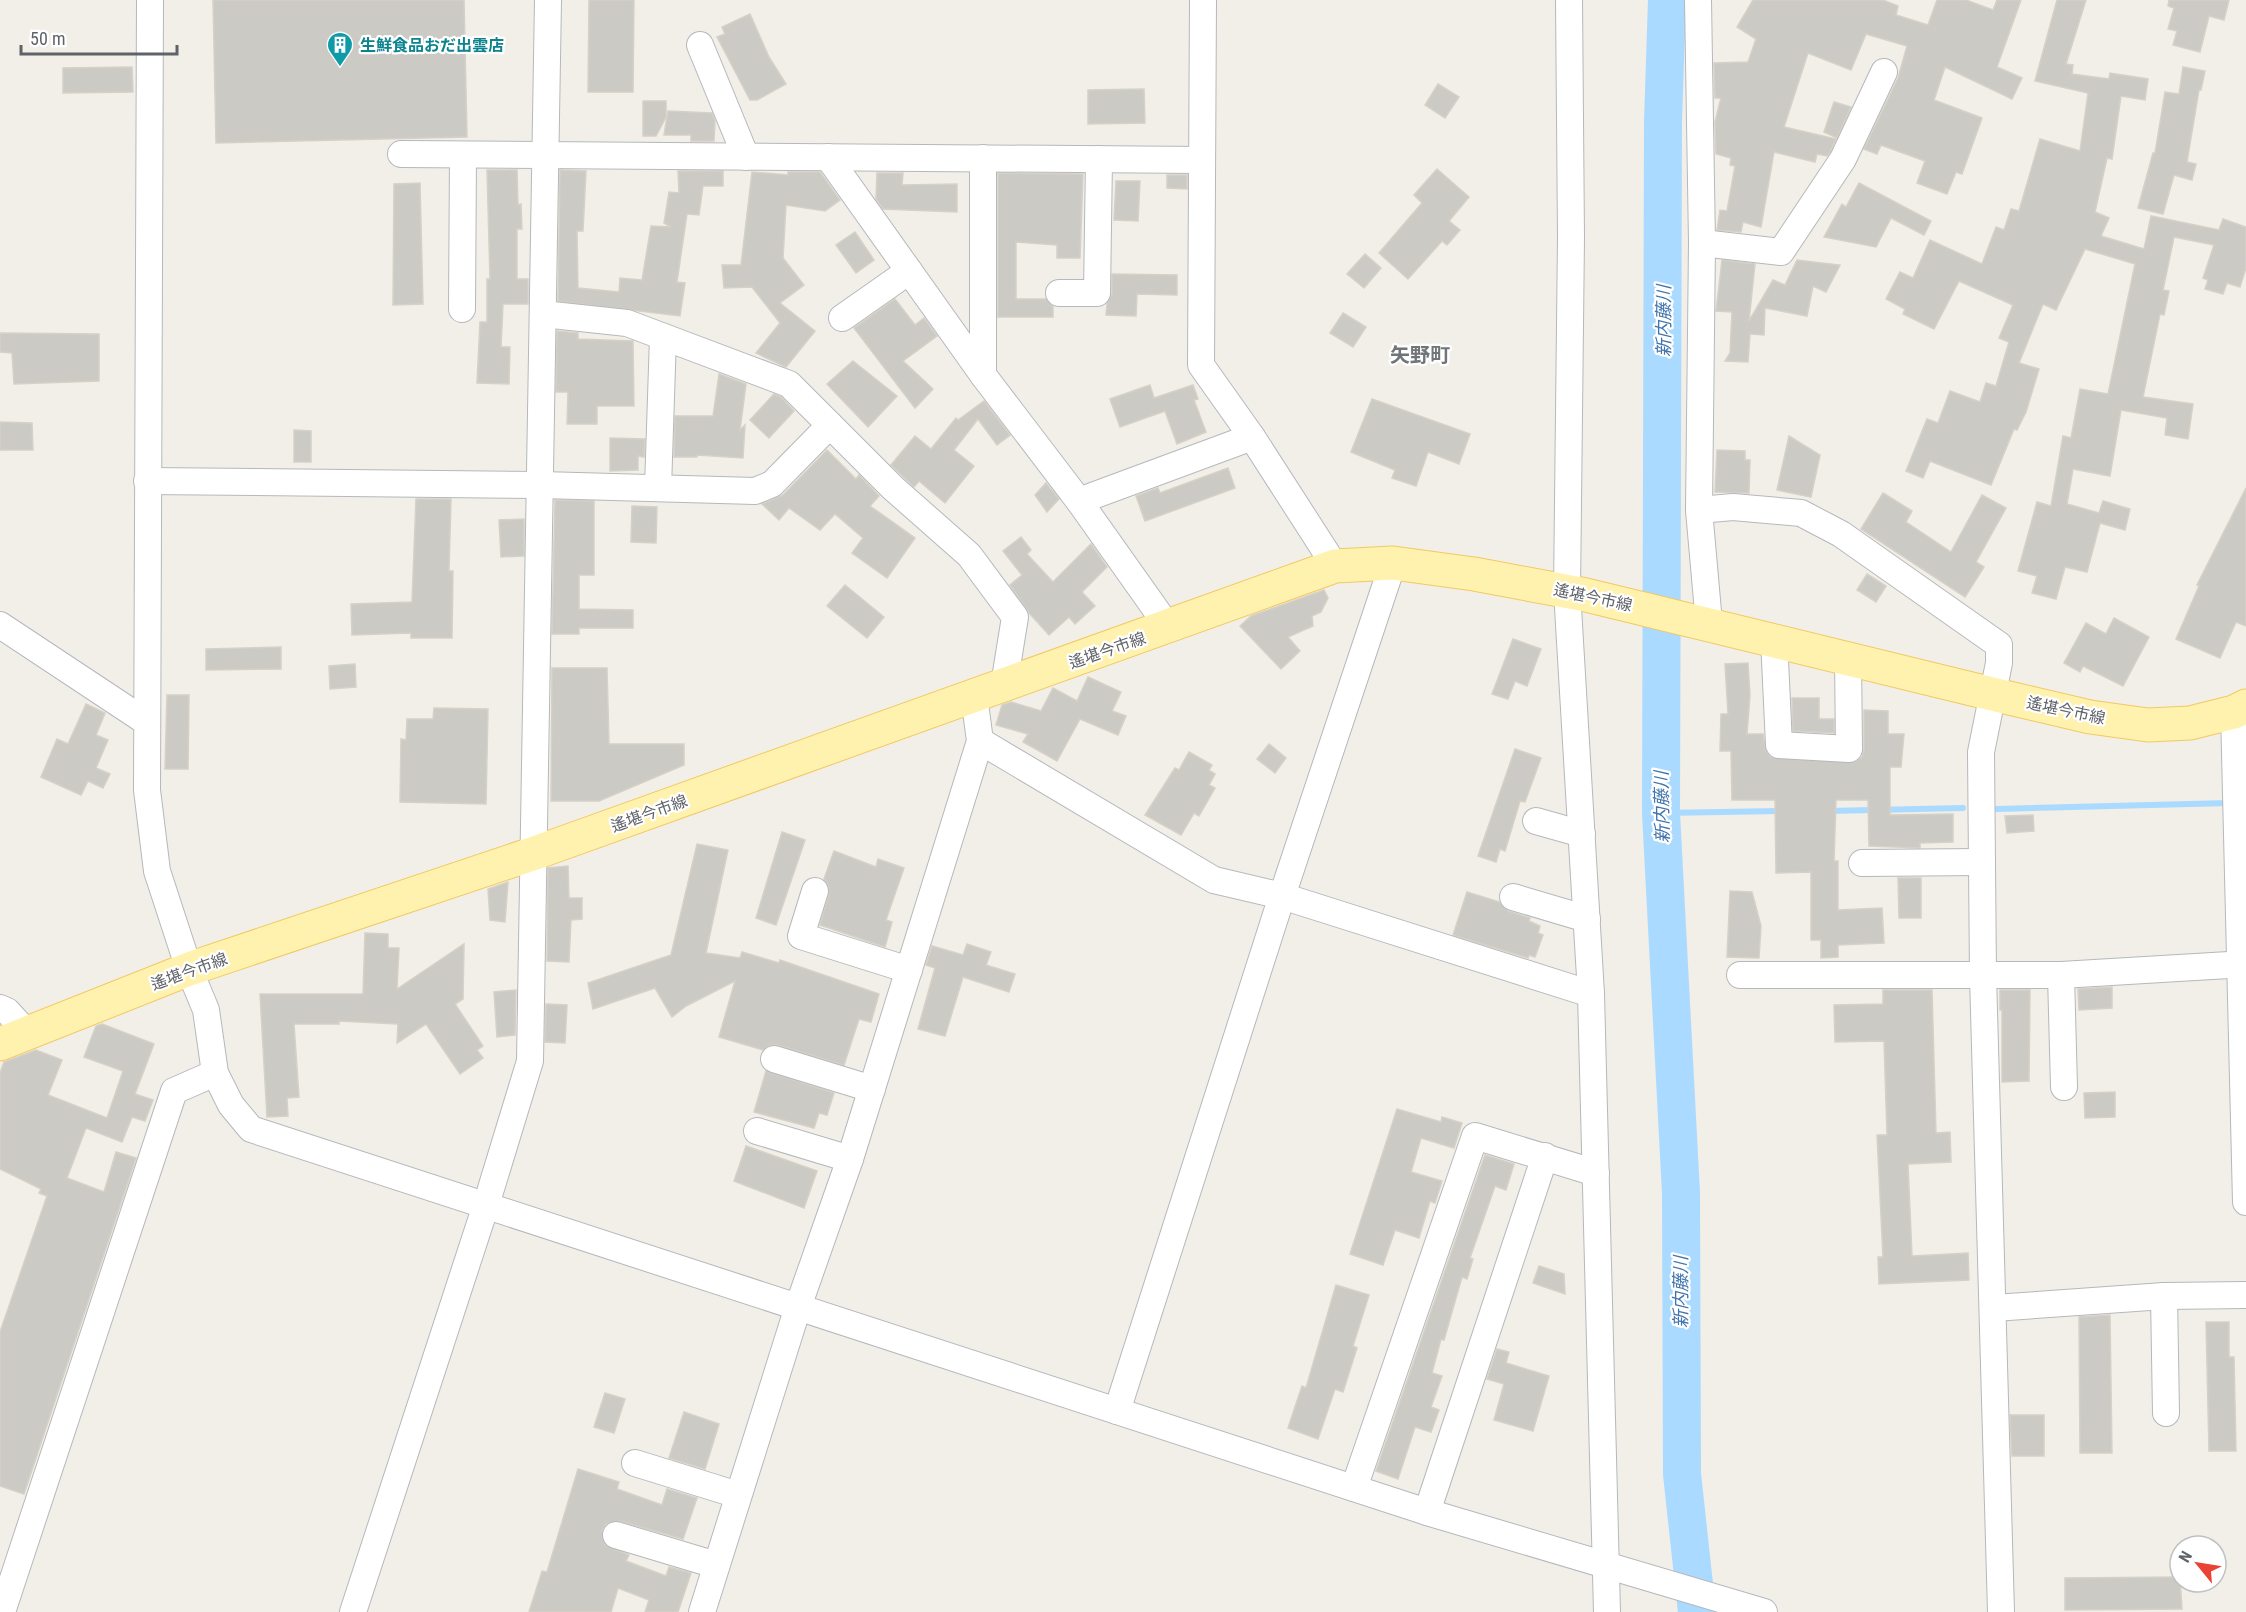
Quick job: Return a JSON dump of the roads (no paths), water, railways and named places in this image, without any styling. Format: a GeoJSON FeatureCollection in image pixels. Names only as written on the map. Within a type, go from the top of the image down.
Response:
{"type":"FeatureCollection","features":[{"type":"Feature","properties":{"kind":"main road","name":"遙堪今市線"},"geometry":{"type":"LineString","coordinates":[[14,1039],[189,969],[535,854],[1169,628],[1335,566],[1393,563],[1474,574],[1576,593],[1705,622],[2090,717],[2148,725],[2190,723],[2240,709]]}},
{"type":"Feature","properties":{"kind":"street"},"geometry":{"type":"LineString","coordinates":[[150,0],[145,721],[147,790],[157,871],[189,969],[206,1010],[215,1073],[231,1106],[251,1129],[1427,1512],[1764,1612]]}},
{"type":"Feature","properties":{"kind":"street"},"geometry":{"type":"LineString","coordinates":[[353,1612],[486,1205],[530,1061],[542,485],[544,157],[548,0]]}},
{"type":"Feature","properties":{"kind":"street"},"geometry":{"type":"LineString","coordinates":[[1203,0],[1201,365],[1252,437],[1335,566]]}},
{"type":"Feature","properties":{"kind":"street"},"geometry":{"type":"LineString","coordinates":[[1569,0],[1576,593],[1582,834],[1591,994],[1596,1173],[1615,1569],[1607,1612]]}},
{"type":"Feature","properties":{"kind":"street"},"geometry":{"type":"LineString","coordinates":[[1698,0],[1702,243],[1699,510],[1705,622]]}},
{"type":"Feature","properties":{"kind":"street"},"geometry":{"type":"LineString","coordinates":[[700,45],[746,157]]}},
{"type":"Feature","properties":{"kind":"street"},"geometry":{"type":"LineString","coordinates":[[1702,243],[1781,252],[1842,159],[1884,72]]}},
{"type":"Feature","properties":{"kind":"street"},"geometry":{"type":"LineString","coordinates":[[401,154],[544,157],[1201,160]]}},
{"type":"Feature","properties":{"kind":"street"},"geometry":{"type":"LineString","coordinates":[[462,309],[463,156]]}},
{"type":"Feature","properties":{"kind":"street"},"geometry":{"type":"LineString","coordinates":[[828,157],[983,375],[1079,501],[1169,628]]}},
{"type":"Feature","properties":{"kind":"street"},"geometry":{"type":"LineString","coordinates":[[983,158],[983,375]]}},
{"type":"Feature","properties":{"kind":"street"},"geometry":{"type":"LineString","coordinates":[[1059,293],[1097,293],[1100,159]]}},
{"type":"Feature","properties":{"kind":"street"},"geometry":{"type":"LineString","coordinates":[[842,318],[909,270]]}},
{"type":"Feature","properties":{"kind":"street"},"geometry":{"type":"LineString","coordinates":[[543,315],[627,323],[789,384],[892,488],[969,555],[1015,617],[989,691],[980,741],[850,1159],[798,1307],[702,1612]]}},
{"type":"Feature","properties":{"kind":"street"},"geometry":{"type":"LineString","coordinates":[[658,488],[663,337]]}},
{"type":"Feature","properties":{"kind":"street"},"geometry":{"type":"LineString","coordinates":[[147,481],[542,485],[755,491],[772,484],[830,425]]}},
{"type":"Feature","properties":{"kind":"street"},"geometry":{"type":"LineString","coordinates":[[1079,501],[1252,437]]}},
{"type":"Feature","properties":{"kind":"street"},"geometry":{"type":"LineString","coordinates":[[1699,510],[1733,507],[1801,513],[1841,534],[1999,645],[1999,663],[1981,752],[1983,976],[2001,1612]]}},
{"type":"Feature","properties":{"kind":"street"},"geometry":{"type":"LineString","coordinates":[[1117,1411],[1282,896],[1393,563]]}},
{"type":"Feature","properties":{"kind":"street"},"geometry":{"type":"LineString","coordinates":[[0,625],[145,721]]}},
{"type":"Feature","properties":{"kind":"street"},"geometry":{"type":"LineString","coordinates":[[1774,639],[1779,745],[1849,749],[1848,658]]}},
{"type":"Feature","properties":{"kind":"street"},"geometry":{"type":"LineString","coordinates":[[2240,709],[2246,1202]]}},
{"type":"Feature","properties":{"kind":"street"},"geometry":{"type":"LineString","coordinates":[[980,741],[1214,880],[1282,896],[1591,994]]}},
{"type":"Feature","properties":{"kind":"street"},"geometry":{"type":"LineString","coordinates":[[1536,821],[1582,834]]}},
{"type":"Feature","properties":{"kind":"street"},"geometry":{"type":"LineString","coordinates":[[1862,863],[1982,862]]}},
{"type":"Feature","properties":{"kind":"street"},"geometry":{"type":"LineString","coordinates":[[815,891],[801,936],[909,970]]}},
{"type":"Feature","properties":{"kind":"street"},"geometry":{"type":"LineString","coordinates":[[1513,897],[1587,919]]}},
{"type":"Feature","properties":{"kind":"street"},"geometry":{"type":"LineString","coordinates":[[1740,975],[2061,975],[2243,964]]}},
{"type":"Feature","properties":{"kind":"street"},"geometry":{"type":"LineString","coordinates":[[2061,975],[2064,1086]]}},
{"type":"Feature","properties":{"kind":"street"},"geometry":{"type":"LineString","coordinates":[[0,1008],[7,1011],[14,1039]]}},
{"type":"Feature","properties":{"kind":"street"},"geometry":{"type":"LineString","coordinates":[[774,1059],[872,1089]]}},
{"type":"Feature","properties":{"kind":"street"},"geometry":{"type":"LineString","coordinates":[[2,1612],[174,1091],[215,1073]]}},
{"type":"Feature","properties":{"kind":"street"},"geometry":{"type":"LineString","coordinates":[[757,1131],[850,1159]]}},
{"type":"Feature","properties":{"kind":"street"},"geometry":{"type":"LineString","coordinates":[[1354,1488],[1475,1136],[1596,1173]]}},
{"type":"Feature","properties":{"kind":"street"},"geometry":{"type":"LineString","coordinates":[[1427,1512],[1545,1156]]}},
{"type":"Feature","properties":{"kind":"street"},"geometry":{"type":"LineString","coordinates":[[1994,1308],[2164,1296],[2246,1295]]}},
{"type":"Feature","properties":{"kind":"street"},"geometry":{"type":"LineString","coordinates":[[2164,1296],[2166,1413]]}},
{"type":"Feature","properties":{"kind":"street"},"geometry":{"type":"LineString","coordinates":[[634,1463],[738,1495]]}},
{"type":"Feature","properties":{"kind":"street"},"geometry":{"type":"LineString","coordinates":[[616,1534],[716,1566]]}},
{"type":"Feature","properties":{"kind":"waterway","name":"新内藤川"},"geometry":{"type":"LineString","coordinates":[[1667,0],[1663,122],[1661,813],[1681,1193],[1682,1474],[1697,1612]]}},
{"type":"Feature","properties":{"kind":"waterway"},"geometry":{"type":"LineString","coordinates":[[1997,809],[2230,803]]}},
{"type":"Feature","properties":{"kind":"waterway"},"geometry":{"type":"LineString","coordinates":[[1828,811],[1963,808]]}},
{"type":"Feature","properties":{"kind":"waterway"},"geometry":{"type":"LineString","coordinates":[[1661,813],[1782,811]]}},
{"type":"Feature","properties":{"kind":"place","name":"生鮮食品おだ出雲店"},"geometry":{"type":"Point","coordinates":[340,68]}},
{"type":"Feature","properties":{"kind":"district","name":"矢野町"},"geometry":{"type":"Point","coordinates":[1420,355]}}]}
